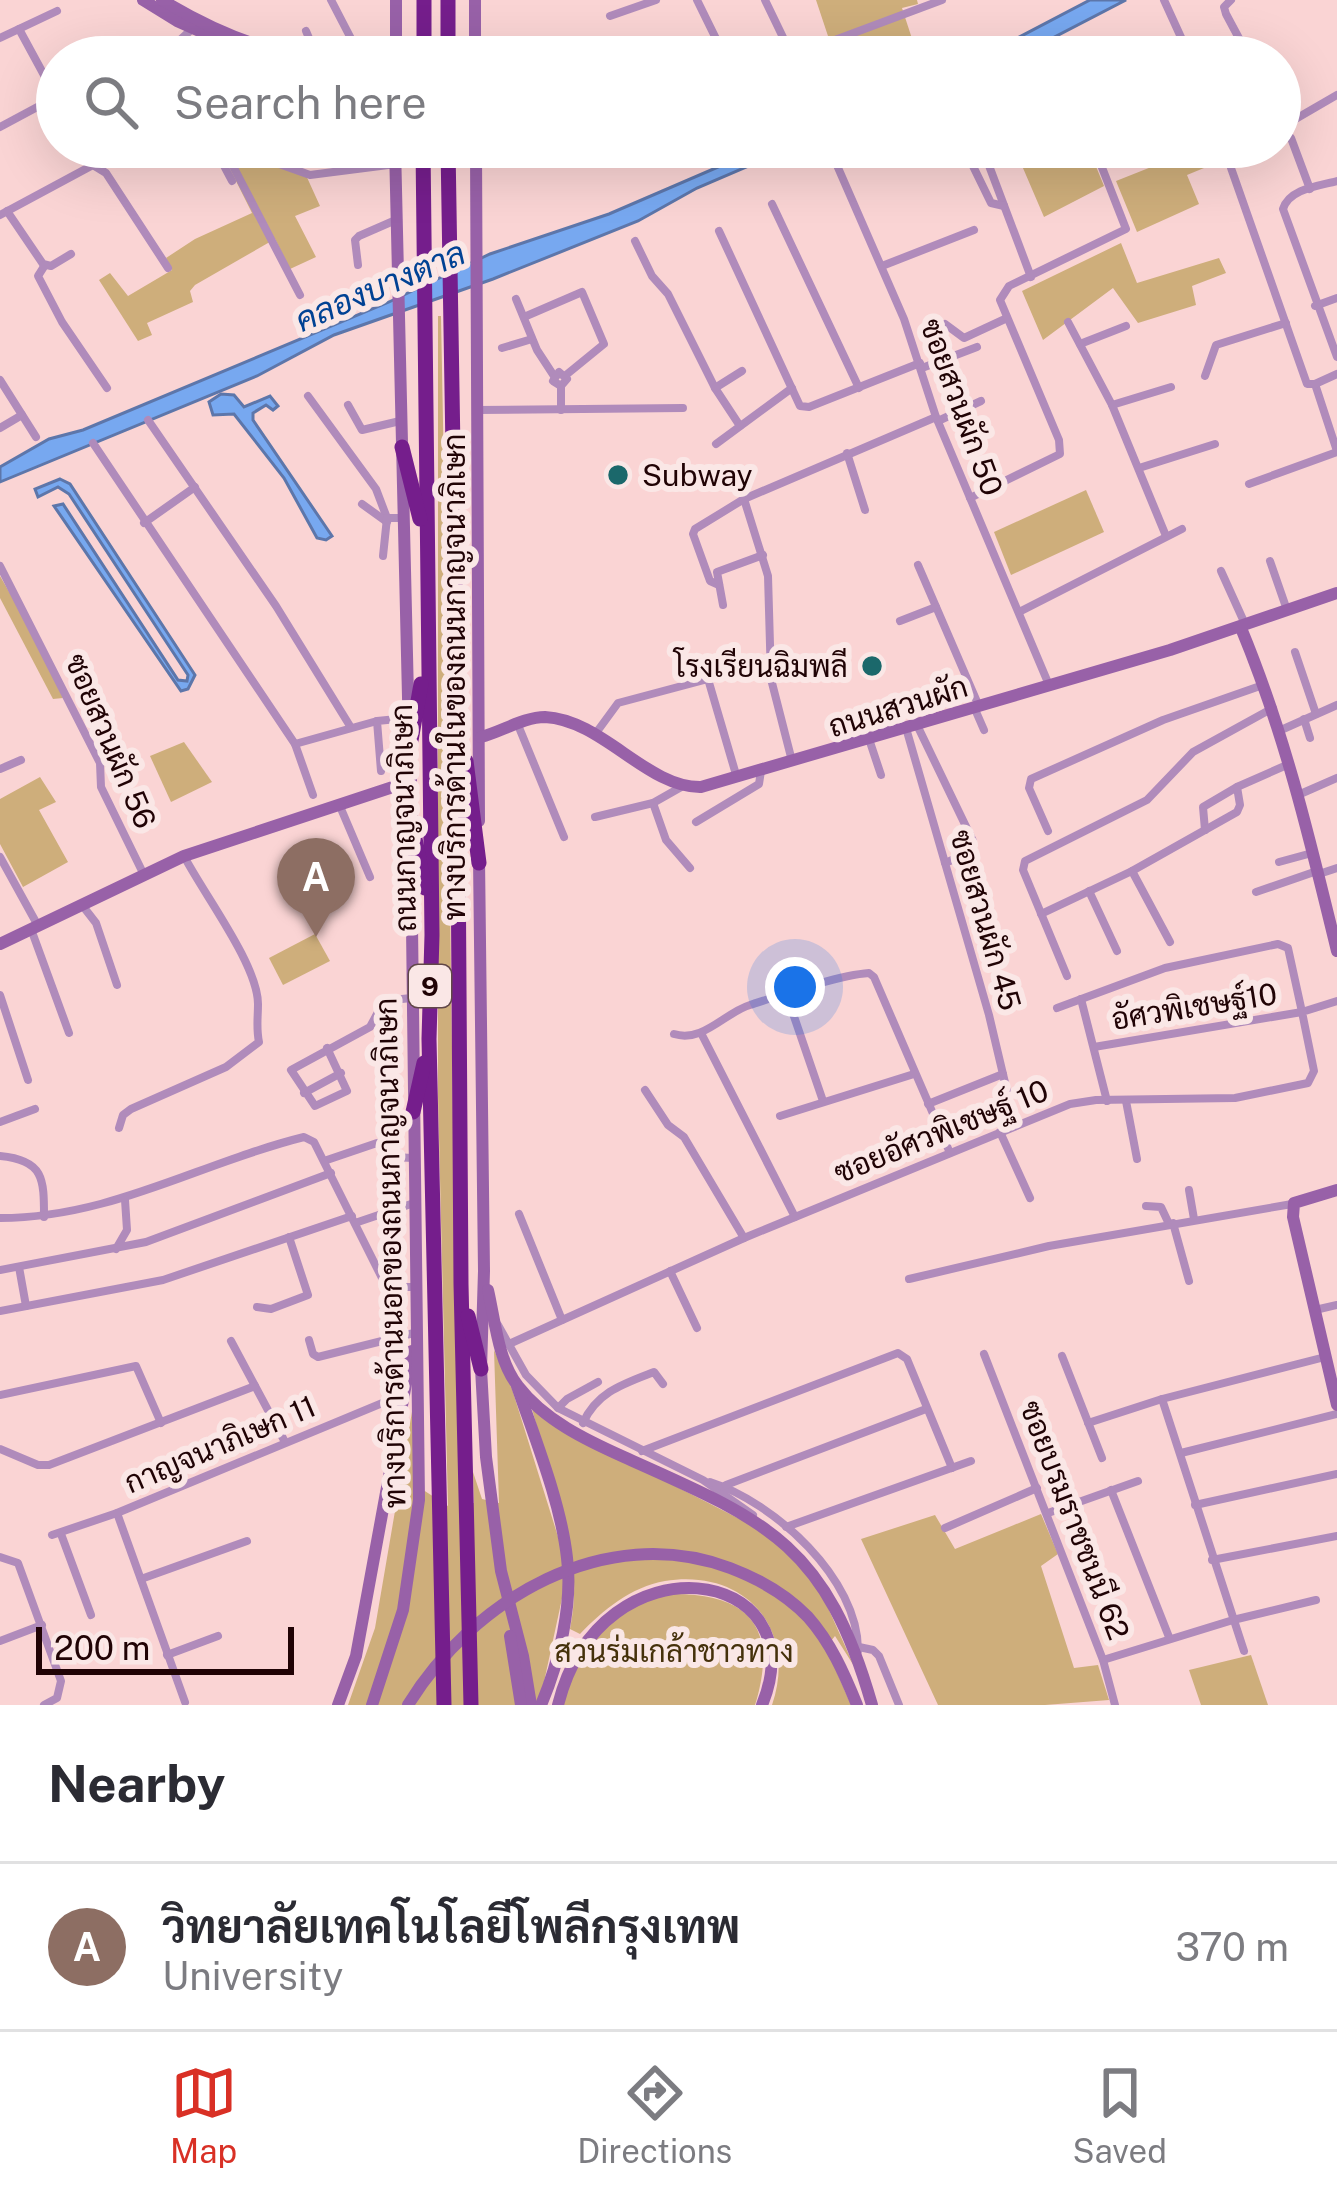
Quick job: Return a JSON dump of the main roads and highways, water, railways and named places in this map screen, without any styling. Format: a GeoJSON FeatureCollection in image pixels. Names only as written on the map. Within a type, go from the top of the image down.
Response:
{"type":"FeatureCollection","features":[{"type":"Feature","properties":{"kind":"highway"},"geometry":{"type":"LineString","coordinates":[[424,0],[424,36]]}},
{"type":"Feature","properties":{"kind":"highway"},"geometry":{"type":"LineString","coordinates":[[448,0],[448,36]]}},
{"type":"Feature","properties":{"kind":"highway","name":"ถนนกาญจนาภิเษก"},"geometry":{"type":"LineString","coordinates":[[423,168],[432,927],[429,1040],[444,1705]]}},
{"type":"Feature","properties":{"kind":"highway","name":"ถนนกาญจนาภิเษก"},"geometry":{"type":"LineString","coordinates":[[448,168],[458,693],[460,1284],[471,1705]]}},
{"type":"Feature","properties":{"kind":"highway"},"geometry":{"type":"LineString","coordinates":[[402,447],[426,546]]}},
{"type":"Feature","properties":{"kind":"highway"},"geometry":{"type":"LineString","coordinates":[[410,746],[428,646]]}},
{"type":"Feature","properties":{"kind":"highway"},"geometry":{"type":"LineString","coordinates":[[458,693],[479,863]]}},
{"type":"Feature","properties":{"kind":"highway"},"geometry":{"type":"LineString","coordinates":[[411,819],[432,927]]}},
{"type":"Feature","properties":{"kind":"highway"},"geometry":{"type":"LineString","coordinates":[[412,1112],[429,1040]]}},
{"type":"Feature","properties":{"kind":"highway"},"geometry":{"type":"LineString","coordinates":[[460,1284],[481,1369]]}},
{"type":"Feature","properties":{"kind":"main road"},"geometry":{"type":"LineString","coordinates":[[143,0],[212,36]]}},
{"type":"Feature","properties":{"kind":"main road"},"geometry":{"type":"LineString","coordinates":[[162,0],[226,36]]}},
{"type":"Feature","properties":{"kind":"main road"},"geometry":{"type":"LineString","coordinates":[[394,36],[396,0]]}},
{"type":"Feature","properties":{"kind":"main road"},"geometry":{"type":"LineString","coordinates":[[475,0],[475,36]]}},
{"type":"Feature","properties":{"kind":"main road","name":"ทางบริการด้านนอกของถนนกาญจนาภิเษก"},"geometry":{"type":"LineString","coordinates":[[372,1705],[404,1610],[421,1456],[396,168]]}},
{"type":"Feature","properties":{"kind":"main road","name":"ทางบริการด้านในของถนนกาญจนาภิเษก"},"geometry":{"type":"LineString","coordinates":[[476,168],[481,1369],[496,1543],[531,1705]]}},
{"type":"Feature","properties":{"kind":"main road","name":"ถนนสวนผัก"},"geometry":{"type":"LineString","coordinates":[[481,737],[548,717],[595,735],[683,786],[701,788],[1244,627],[1337,593]]}},
{"type":"Feature","properties":{"kind":"main road"},"geometry":{"type":"LineString","coordinates":[[1244,627],[1291,763],[1317,872],[1331,899],[1337,952]]}},
{"type":"Feature","properties":{"kind":"main road"},"geometry":{"type":"LineString","coordinates":[[0,944],[184,856],[411,781]]}},
{"type":"Feature","properties":{"kind":"main road"},"geometry":{"type":"LineString","coordinates":[[1337,1190],[1294,1203],[1337,1410]]}},
{"type":"Feature","properties":{"kind":"main road"},"geometry":{"type":"LineString","coordinates":[[484,1271],[502,1352],[517,1385],[567,1559],[564,1615],[541,1705]]}},
{"type":"Feature","properties":{"kind":"main road"},"geometry":{"type":"LineString","coordinates":[[348,1705],[406,1398],[417,1314]]}},
{"type":"Feature","properties":{"kind":"main road"},"geometry":{"type":"LineString","coordinates":[[517,1385],[563,1427],[766,1526],[824,1588],[858,1653],[872,1705]]}},
{"type":"Feature","properties":{"kind":"main road"},"geometry":{"type":"LineString","coordinates":[[408,1705],[447,1652],[495,1608],[564,1570],[615,1558],[676,1556],[743,1574],[797,1606],[832,1649],[856,1705]]}},
{"type":"Feature","properties":{"kind":"main road"},"geometry":{"type":"LineString","coordinates":[[558,1705],[584,1644],[611,1615],[656,1592],[696,1587],[733,1597],[764,1630],[770,1662],[762,1705]]}},
{"type":"Feature","properties":{"kind":"main road"},"geometry":{"type":"LineString","coordinates":[[511,1610],[521,1705]]}},
{"type":"Feature","properties":{"kind":"main road"},"geometry":{"type":"LineString","coordinates":[[338,1705],[351,1677]]}},
{"type":"Feature","properties":{"kind":"water"},"geometry":{"type":"Polygon","coordinates":[[[1090,0],[1126,0],[1057,36],[1021,36],[1090,0]]]}},
{"type":"Feature","properties":{"kind":"water"},"geometry":{"type":"Polygon","coordinates":[[[716,168],[744,168],[638,221],[334,335],[257,376],[0,482],[0,467],[49,439],[83,430],[389,302],[490,254],[609,214],[716,168]]]}},
{"type":"Feature","properties":{"kind":"water"},"geometry":{"type":"Polygon","coordinates":[[[221,394],[234,395],[244,407],[270,396],[278,406],[273,410],[266,405],[253,413],[253,420],[332,536],[317,538],[284,478],[234,414],[213,415],[209,402],[221,394]]]}},
{"type":"Feature","properties":{"kind":"water"},"geometry":{"type":"Polygon","coordinates":[[[60,479],[70,484],[195,675],[188,689],[181,691],[54,506],[63,504],[178,680],[187,681],[188,675],[69,494],[58,487],[38,497],[35,489],[60,479]]]}},
{"type":"Feature","properties":{"kind":"place","name":"Subway"},"geometry":{"type":"Point","coordinates":[618,475]}},
{"type":"Feature","properties":{"kind":"place","name":"โรงเรียนฉิมพลี"},"geometry":{"type":"Point","coordinates":[872,666]}},
{"type":"Feature","properties":{"kind":"place","name":"วิทยาลัยเทคโนโลยีโพลีกรุงเทพ"},"geometry":{"type":"Point","coordinates":[316,937]}},
{"type":"Feature","properties":{"kind":"water label","name":"คลองบางตาล"},"geometry":{"type":"Point","coordinates":[380,286]}},
{"type":"Feature","properties":{"kind":"park label","name":"สวนร่มเกล้าชาวทาง"},"geometry":{"type":"Point","coordinates":[674,1651]}}]}
